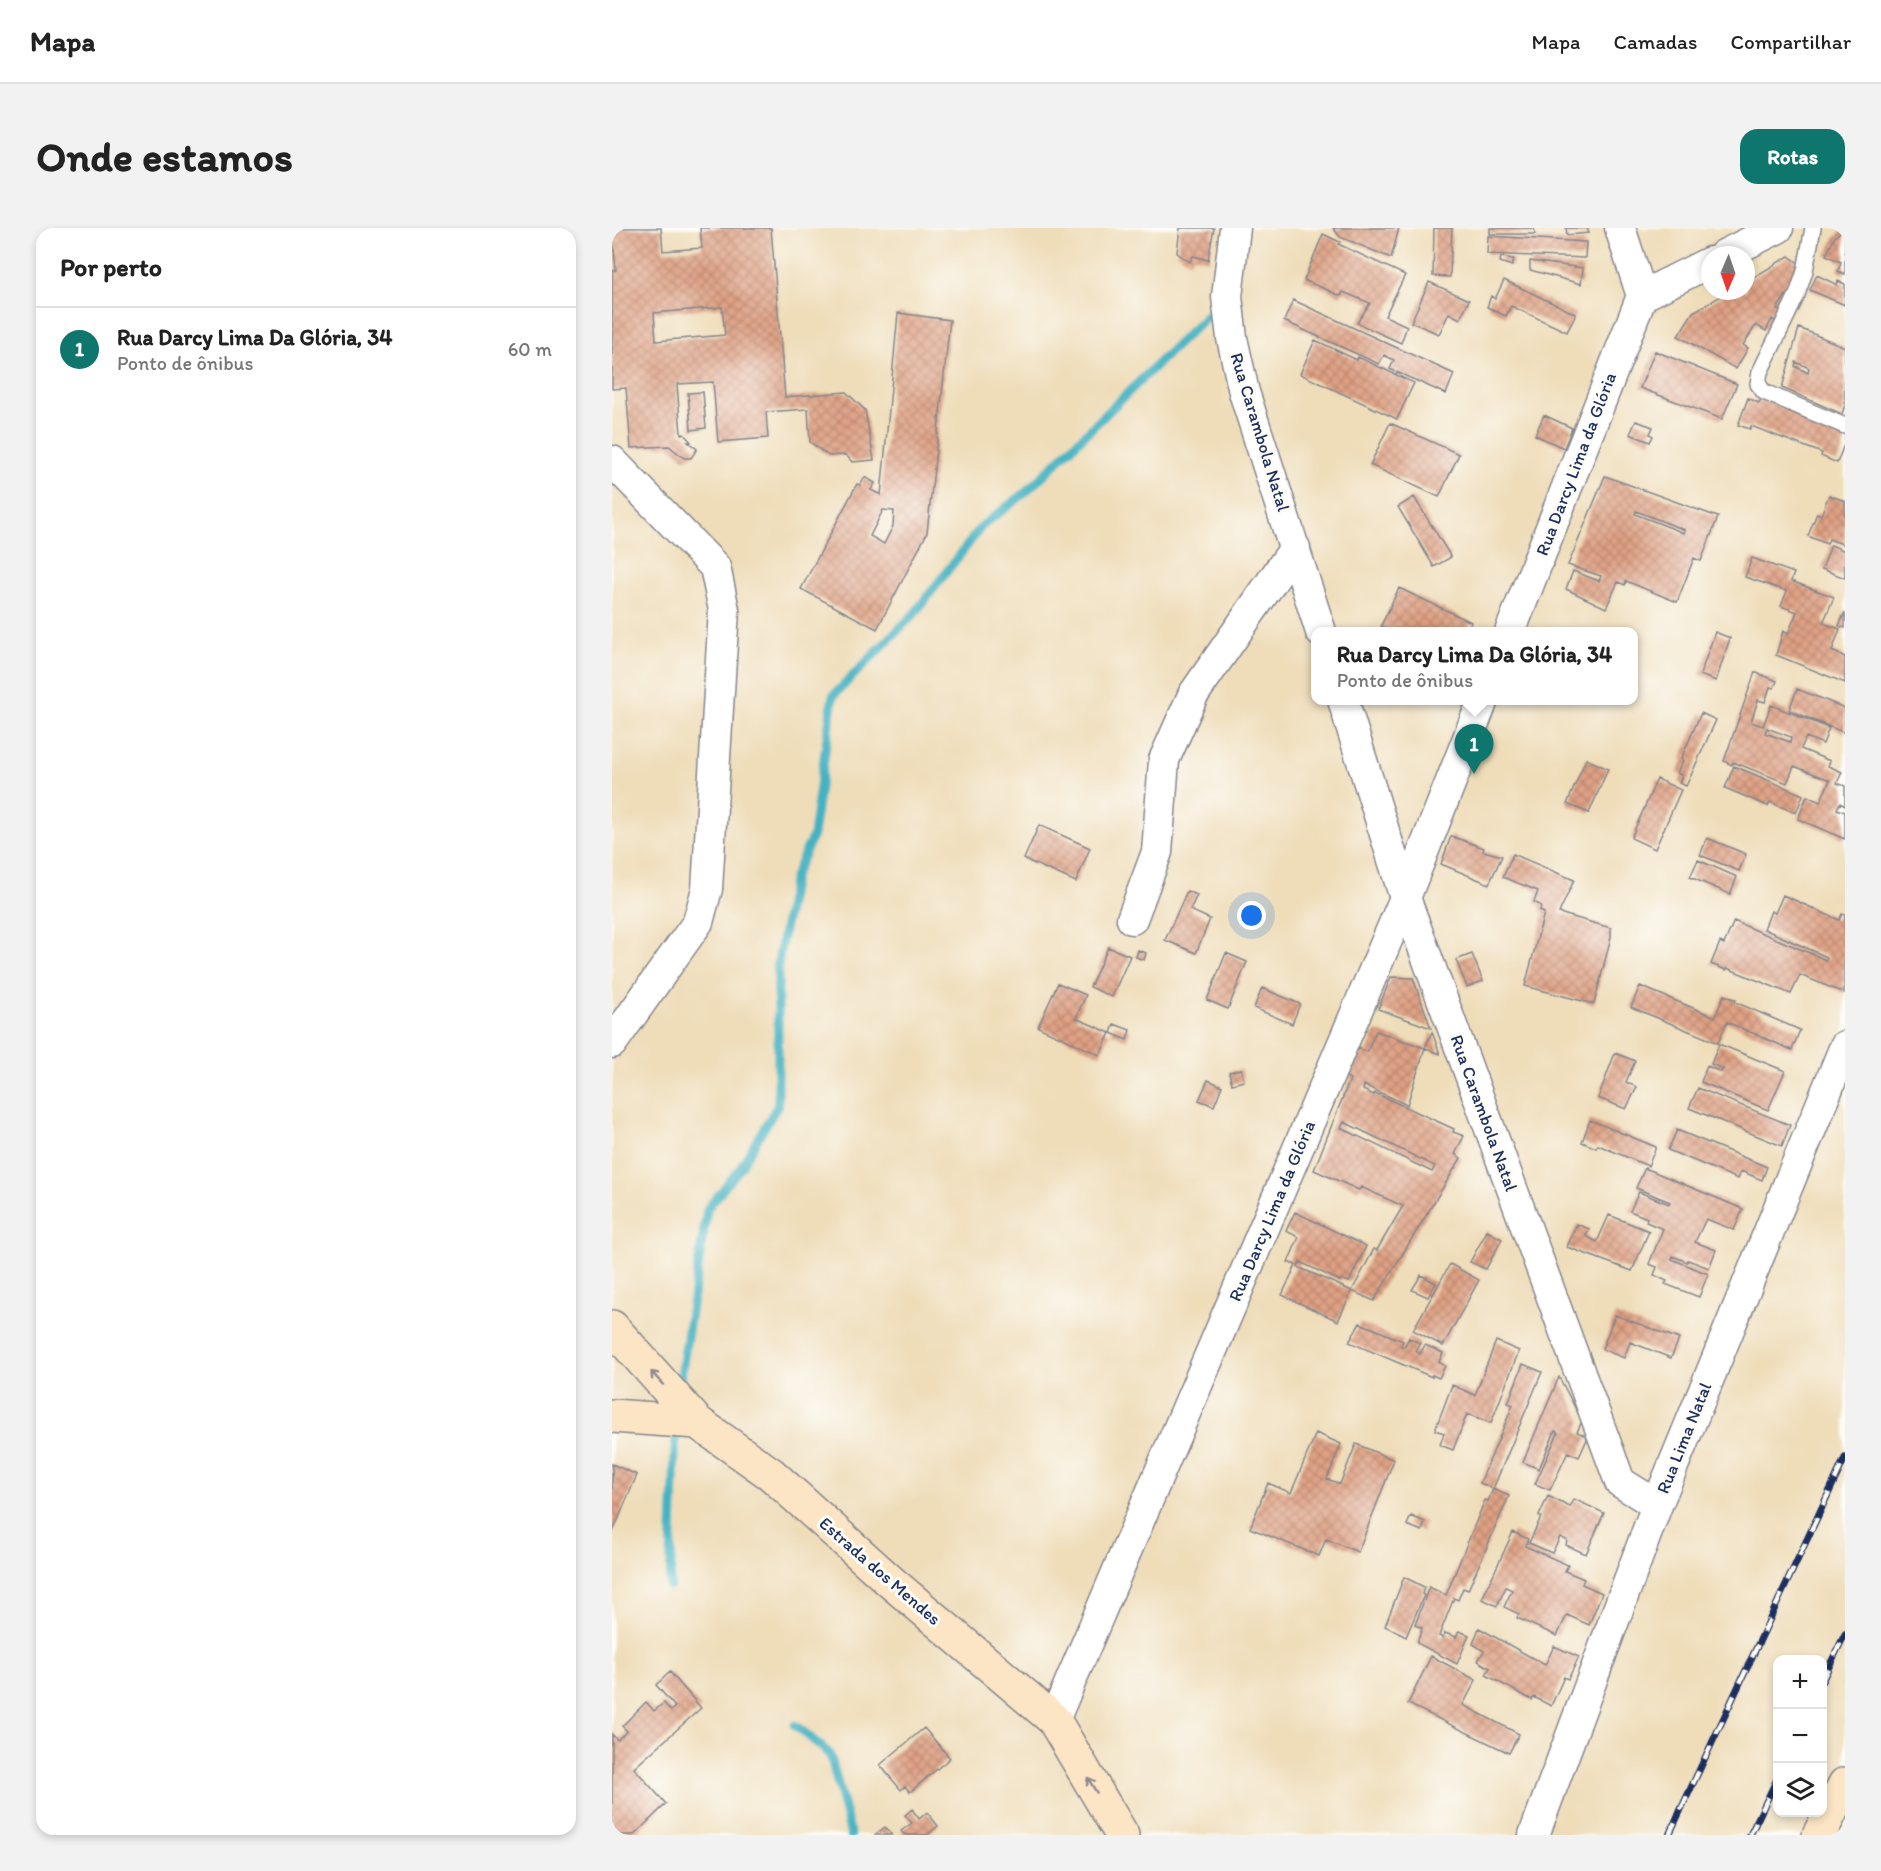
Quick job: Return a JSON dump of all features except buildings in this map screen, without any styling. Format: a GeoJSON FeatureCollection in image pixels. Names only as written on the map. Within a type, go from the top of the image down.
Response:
{"type":"FeatureCollection","features":[{"type":"Feature","properties":{"kind":"street","name":"Rua Carambola Natal"},"geometry":{"type":"LineString","coordinates":[[1235,228],[1227,297],[1232,338],[1244,392],[1320,627]]}},
{"type":"Feature","properties":{"kind":"street"},"geometry":{"type":"LineString","coordinates":[[1620,228],[1642,296],[1701,266]]}},
{"type":"Feature","properties":{"kind":"street"},"geometry":{"type":"LineString","coordinates":[[1742,246],[1778,228]]}},
{"type":"Feature","properties":{"kind":"street","name":"Rua Darcy Lima da Glória"},"geometry":{"type":"LineString","coordinates":[[1512,627],[1642,296]]}},
{"type":"Feature","properties":{"kind":"street"},"geometry":{"type":"LineString","coordinates":[[612,461],[715,567],[724,610],[707,889],[698,922],[612,1043]]}},
{"type":"Feature","properties":{"kind":"street"},"geometry":{"type":"LineString","coordinates":[[1132,919],[1157,852],[1164,760],[1193,695],[1295,548]]}},
{"type":"Feature","properties":{"kind":"street","name":"Rua Carambola Natal"},"geometry":{"type":"LineString","coordinates":[[1345,705],[1406,898],[1620,1482],[1657,1505]]}},
{"type":"Feature","properties":{"kind":"street","name":"Rua Darcy Lima da Glória"},"geometry":{"type":"LineString","coordinates":[[1054,1720],[1406,898],[1481,705]]}},
{"type":"Feature","properties":{"kind":"street","name":"Rua Lima Natal"},"geometry":{"type":"LineString","coordinates":[[1534,1835],[1657,1505],[1845,1046]]}},
{"type":"Feature","properties":{"kind":"street","name":"Estrada dos Mendes"},"geometry":{"type":"LineString","coordinates":[[612,1327],[697,1422],[771,1474],[891,1582],[1054,1720],[1122,1835]]}},
{"type":"Feature","properties":{"kind":"street"},"geometry":{"type":"LineString","coordinates":[[612,1416],[697,1422]]}},
{"type":"Feature","properties":{"kind":"street"},"geometry":{"type":"LineString","coordinates":[[1819,1835],[1845,1784]]}},
{"type":"Feature","properties":{"kind":"lane"},"geometry":{"type":"LineString","coordinates":[[1813,228],[1797,295],[1760,372],[1758,384],[1764,392],[1845,426]]}},
{"type":"Feature","properties":{"kind":"waterway"},"geometry":{"type":"LineString","coordinates":[[679,1389],[707,1209],[740,1168],[778,1105],[778,963],[794,877],[813,835],[833,696],[914,614],[982,526],[1025,493],[1221,302]]}},
{"type":"Feature","properties":{"kind":"waterway"},"geometry":{"type":"LineString","coordinates":[[670,1586],[676,1427]]}},
{"type":"Feature","properties":{"kind":"waterway"},"geometry":{"type":"LineString","coordinates":[[795,1725],[830,1754],[851,1835]]}},
{"type":"Feature","properties":{"kind":"railway"},"geometry":{"type":"LineString","coordinates":[[1669,1835],[1845,1458]]}},
{"type":"Feature","properties":{"kind":"railway"},"geometry":{"type":"LineString","coordinates":[[1827,1671],[1845,1634]]}},
{"type":"Feature","properties":{"kind":"railway"},"geometry":{"type":"LineString","coordinates":[[1750,1835],[1773,1787]]}},
{"type":"Feature","properties":{"kind":"place","name":"Rua Darcy Lima Da Glória, 34"},"geometry":{"type":"Point","coordinates":[1474,774]}}]}
